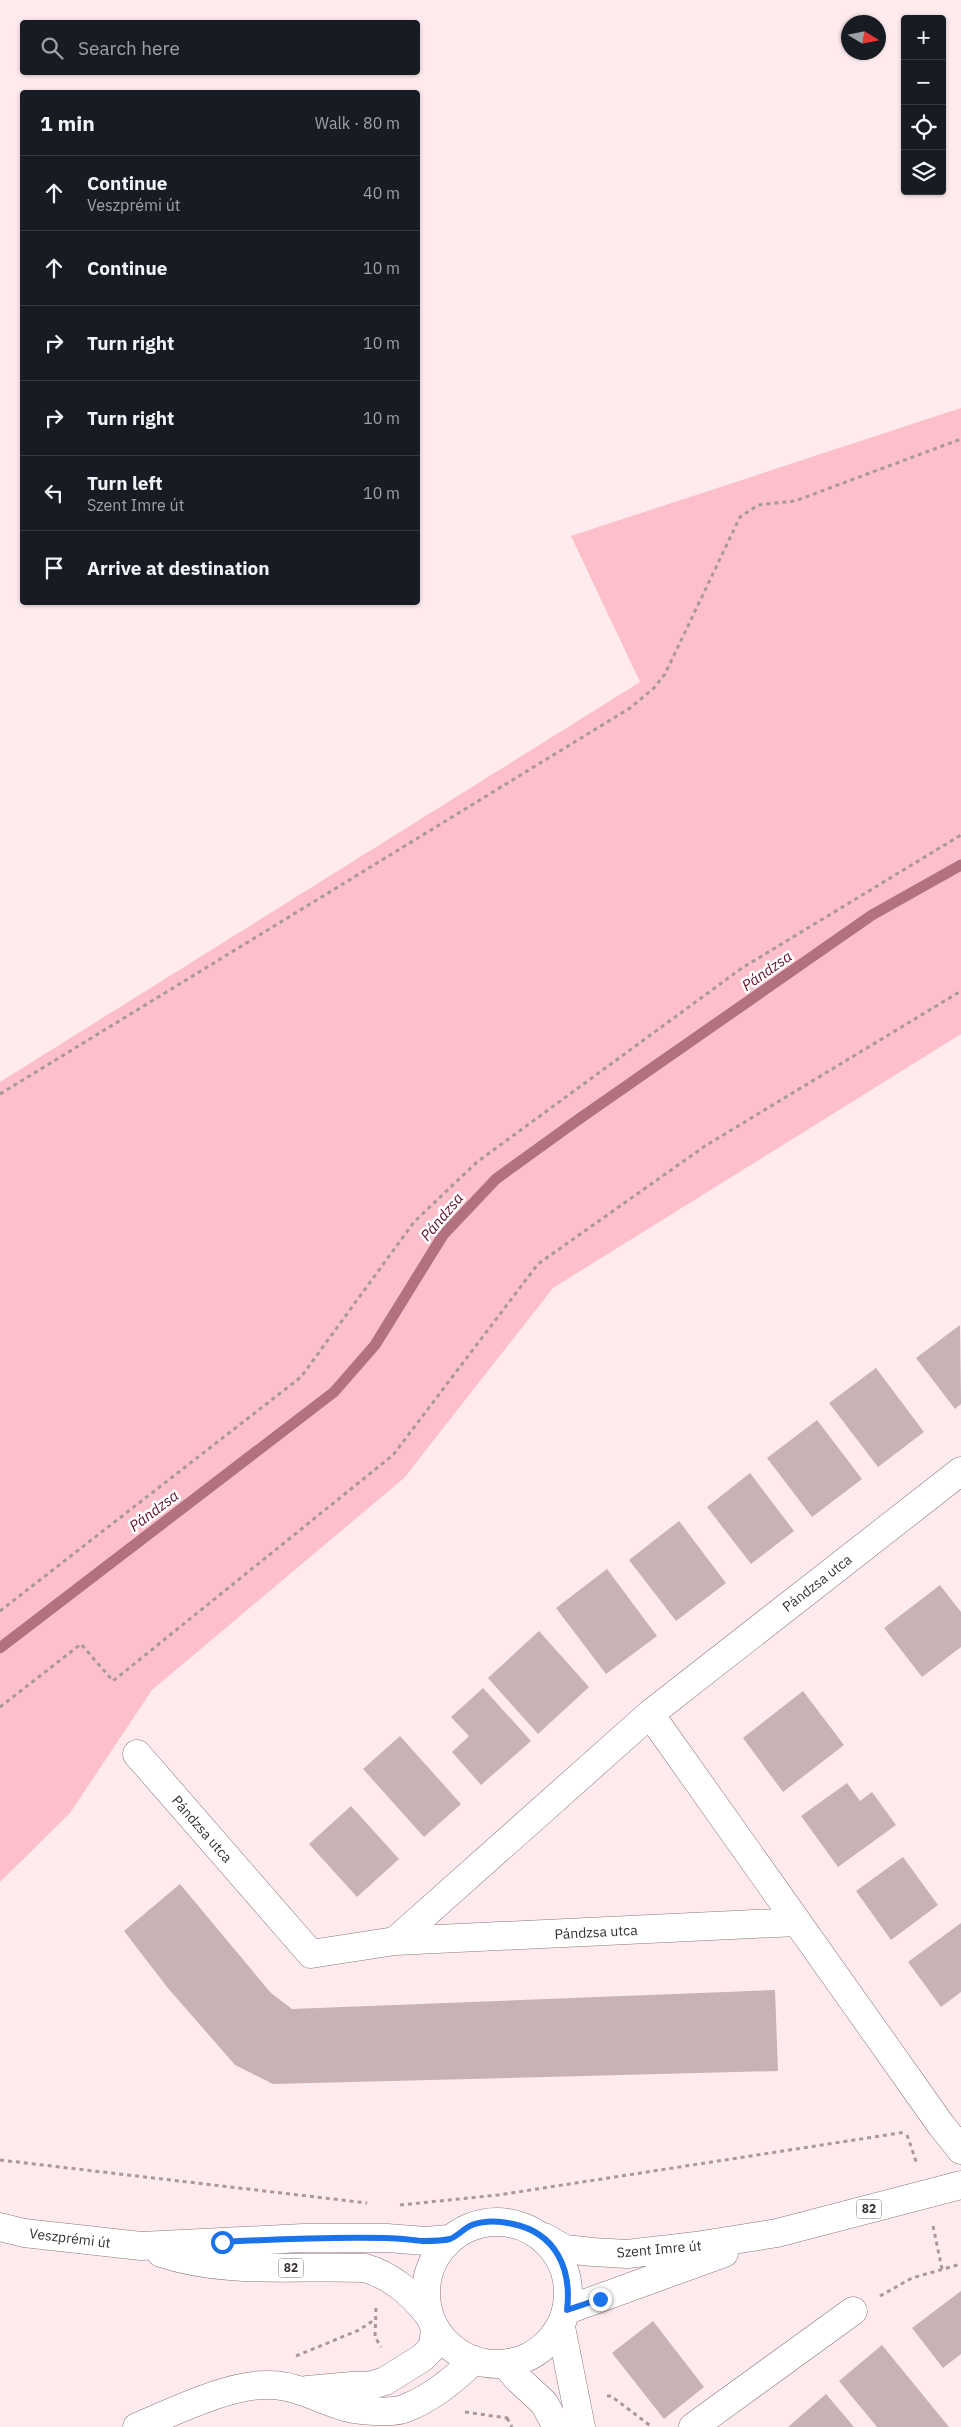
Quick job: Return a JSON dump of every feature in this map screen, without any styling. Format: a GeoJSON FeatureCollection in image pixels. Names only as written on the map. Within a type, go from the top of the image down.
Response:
{"type":"FeatureCollection","features":[{"type":"Feature","properties":{"kind":"street","name":"Pándzsa utca"},"geometry":{"type":"LineString","coordinates":[[395,1941],[650,1714],[961,1471]]}},
{"type":"Feature","properties":{"kind":"street"},"geometry":{"type":"LineString","coordinates":[[650,1714],[941,2125],[961,2150]]}},
{"type":"Feature","properties":{"kind":"street","name":"Pándzsa utca"},"geometry":{"type":"LineString","coordinates":[[137,1754],[311,1954],[395,1941],[797,1922]]}},
{"type":"Feature","properties":{"kind":"street","name":"Szent Imre út"},"geometry":{"type":"LineString","coordinates":[[543,2237],[565,2249],[627,2254],[696,2246],[777,2233],[961,2186]]}},
{"type":"Feature","properties":{"kind":"street","name":"82"},"geometry":{"type":"LineString","coordinates":[[498,2220],[527,2227],[543,2237],[560,2256],[567,2274],[570,2291],[564,2318],[546,2345],[528,2358],[506,2364],[474,2360],[452,2348],[432,2321],[425,2293],[428,2273],[436,2254],[450,2239],[472,2225],[498,2220]]}},
{"type":"Feature","properties":{"kind":"street","name":"Veszprémi út"},"geometry":{"type":"LineString","coordinates":[[0,2227],[24,2233],[141,2246],[303,2238],[387,2238],[425,2241],[450,2239]]}},
{"type":"Feature","properties":{"kind":"street","name":"Szent Imre út"},"geometry":{"type":"LineString","coordinates":[[564,2318],[777,2233]]}},
{"type":"Feature","properties":{"kind":"street","name":"Veszprémi út"},"geometry":{"type":"LineString","coordinates":[[141,2246],[188,2262],[225,2267],[365,2268],[381,2273],[413,2294],[432,2321]]}},
{"type":"Feature","properties":{"kind":"street"},"geometry":{"type":"LineString","coordinates":[[693,2427],[853,2311]]}},
{"type":"Feature","properties":{"kind":"street"},"geometry":{"type":"LineString","coordinates":[[564,2318],[581,2427]]}},
{"type":"Feature","properties":{"kind":"street"},"geometry":{"type":"LineString","coordinates":[[299,2390],[369,2386],[385,2381],[422,2358],[433,2347],[432,2321]]}},
{"type":"Feature","properties":{"kind":"street"},"geometry":{"type":"LineString","coordinates":[[137,2427],[224,2392],[270,2384],[299,2390],[345,2408],[385,2411],[405,2409],[458,2376],[474,2360]]}},
{"type":"Feature","properties":{"kind":"street"},"geometry":{"type":"LineString","coordinates":[[506,2364],[518,2380],[544,2403],[557,2427]]}},
{"type":"Feature","properties":{"kind":"path"},"geometry":{"type":"LineString","coordinates":[[0,1094],[630,708],[654,688],[665,674],[740,517],[758,505],[796,501],[961,439]]}},
{"type":"Feature","properties":{"kind":"path"},"geometry":{"type":"LineString","coordinates":[[0,1612],[301,1376],[414,1222],[478,1162],[742,968],[961,835]]}},
{"type":"Feature","properties":{"kind":"path"},"geometry":{"type":"LineString","coordinates":[[0,1707],[81,1644],[113,1681],[393,1455],[538,1264],[705,1146],[961,991]]}},
{"type":"Feature","properties":{"kind":"path"},"geometry":{"type":"LineString","coordinates":[[390,2206],[498,2195],[941,2125]]}},
{"type":"Feature","properties":{"kind":"path"},"geometry":{"type":"LineString","coordinates":[[0,2160],[372,2204]]}},
{"type":"Feature","properties":{"kind":"path"},"geometry":{"type":"LineString","coordinates":[[853,2311],[912,2278],[961,2264]]}},
{"type":"Feature","properties":{"kind":"path"},"geometry":{"type":"LineString","coordinates":[[270,2384],[293,2358],[359,2330],[374,2319]]}},
{"type":"Feature","properties":{"kind":"path"},"geometry":{"type":"LineString","coordinates":[[507,2418],[512,2427]]}},
{"type":"Feature","properties":{"kind":"shaded area"},"geometry":{"type":"Polygon","coordinates":[[[961,408],[961,1034],[553,1288],[404,1478],[152,1690],[70,1813],[0,1882],[0,1082],[640,682],[571,536],[961,408]]]}},
{"type":"Feature","properties":{"kind":"building"},"geometry":{"type":"Polygon","coordinates":[[[960,1325],[961,1404],[955,1409],[916,1358],[960,1325]]]}},
{"type":"Feature","properties":{"kind":"building"},"geometry":{"type":"Polygon","coordinates":[[[876,1368],[924,1432],[878,1467],[829,1403],[876,1368]]]}},
{"type":"Feature","properties":{"kind":"building"},"geometry":{"type":"Polygon","coordinates":[[[817,1420],[862,1479],[812,1517],[767,1458],[817,1420]]]}},
{"type":"Feature","properties":{"kind":"building"},"geometry":{"type":"Polygon","coordinates":[[[750,1473],[794,1531],[751,1564],[707,1507],[750,1473]]]}},
{"type":"Feature","properties":{"kind":"building"},"geometry":{"type":"Polygon","coordinates":[[[679,1521],[726,1583],[676,1621],[629,1560],[679,1521]]]}},
{"type":"Feature","properties":{"kind":"building"},"geometry":{"type":"Polygon","coordinates":[[[607,1569],[657,1636],[606,1674],[556,1608],[607,1569]]]}},
{"type":"Feature","properties":{"kind":"building"},"geometry":{"type":"Polygon","coordinates":[[[940,1585],[961,1612],[961,1647],[922,1677],[884,1628],[940,1585]]]}},
{"type":"Feature","properties":{"kind":"building"},"geometry":{"type":"Polygon","coordinates":[[[539,1631],[589,1687],[538,1734],[488,1678],[539,1631]]]}},
{"type":"Feature","properties":{"kind":"building"},"geometry":{"type":"Polygon","coordinates":[[[483,1688],[531,1741],[481,1785],[452,1752],[469,1736],[451,1717],[483,1688]]]}},
{"type":"Feature","properties":{"kind":"building"},"geometry":{"type":"Polygon","coordinates":[[[803,1691],[844,1745],[783,1792],[743,1738],[803,1691]]]}},
{"type":"Feature","properties":{"kind":"building"},"geometry":{"type":"Polygon","coordinates":[[[400,1736],[461,1804],[424,1837],[363,1769],[400,1736]]]}},
{"type":"Feature","properties":{"kind":"building"},"geometry":{"type":"Polygon","coordinates":[[[847,1783],[860,1801],[872,1792],[896,1825],[838,1867],[801,1816],[847,1783]]]}},
{"type":"Feature","properties":{"kind":"building"},"geometry":{"type":"Polygon","coordinates":[[[351,1806],[399,1859],[357,1897],[309,1844],[351,1806]]]}},
{"type":"Feature","properties":{"kind":"building"},"geometry":{"type":"Polygon","coordinates":[[[903,1857],[938,1905],[891,1940],[856,1891],[903,1857]]]}},
{"type":"Feature","properties":{"kind":"building"},"geometry":{"type":"Polygon","coordinates":[[[180,1884],[271,1993],[292,2009],[775,1990],[778,2071],[273,2084],[235,2065],[167,1987],[124,1931],[180,1884]]]}},
{"type":"Feature","properties":{"kind":"building"},"geometry":{"type":"Polygon","coordinates":[[[961,1923],[961,1992],[941,2007],[908,1962],[961,1923]]]}},
{"type":"Feature","properties":{"kind":"building"},"geometry":{"type":"Polygon","coordinates":[[[961,2291],[961,2354],[943,2368],[912,2328],[961,2291]]]}},
{"type":"Feature","properties":{"kind":"building"},"geometry":{"type":"Polygon","coordinates":[[[653,2321],[704,2387],[664,2419],[612,2353],[653,2321]]]}},
{"type":"Feature","properties":{"kind":"building"},"geometry":{"type":"Polygon","coordinates":[[[882,2345],[949,2427],[877,2427],[839,2381],[882,2345]]]}},
{"type":"Feature","properties":{"kind":"building"},"geometry":{"type":"Polygon","coordinates":[[[826,2394],[854,2427],[788,2427],[826,2394]]]}},
{"type":"Feature","properties":{"kind":"waterway","name":"Pándzsa"},"geometry":{"type":"LineString","coordinates":[[0,1648],[334,1392],[375,1345],[443,1235],[496,1179],[872,915],[961,865]]}},
{"type":"Feature","properties":{"kind":"route"},"geometry":{"type":"LineString","coordinates":[[222,2242],[303,2238],[387,2238],[425,2241],[450,2239],[472,2225],[498,2220],[527,2227],[543,2237],[560,2256],[567,2274],[570,2291],[567,2310],[600,2299]]}}]}
